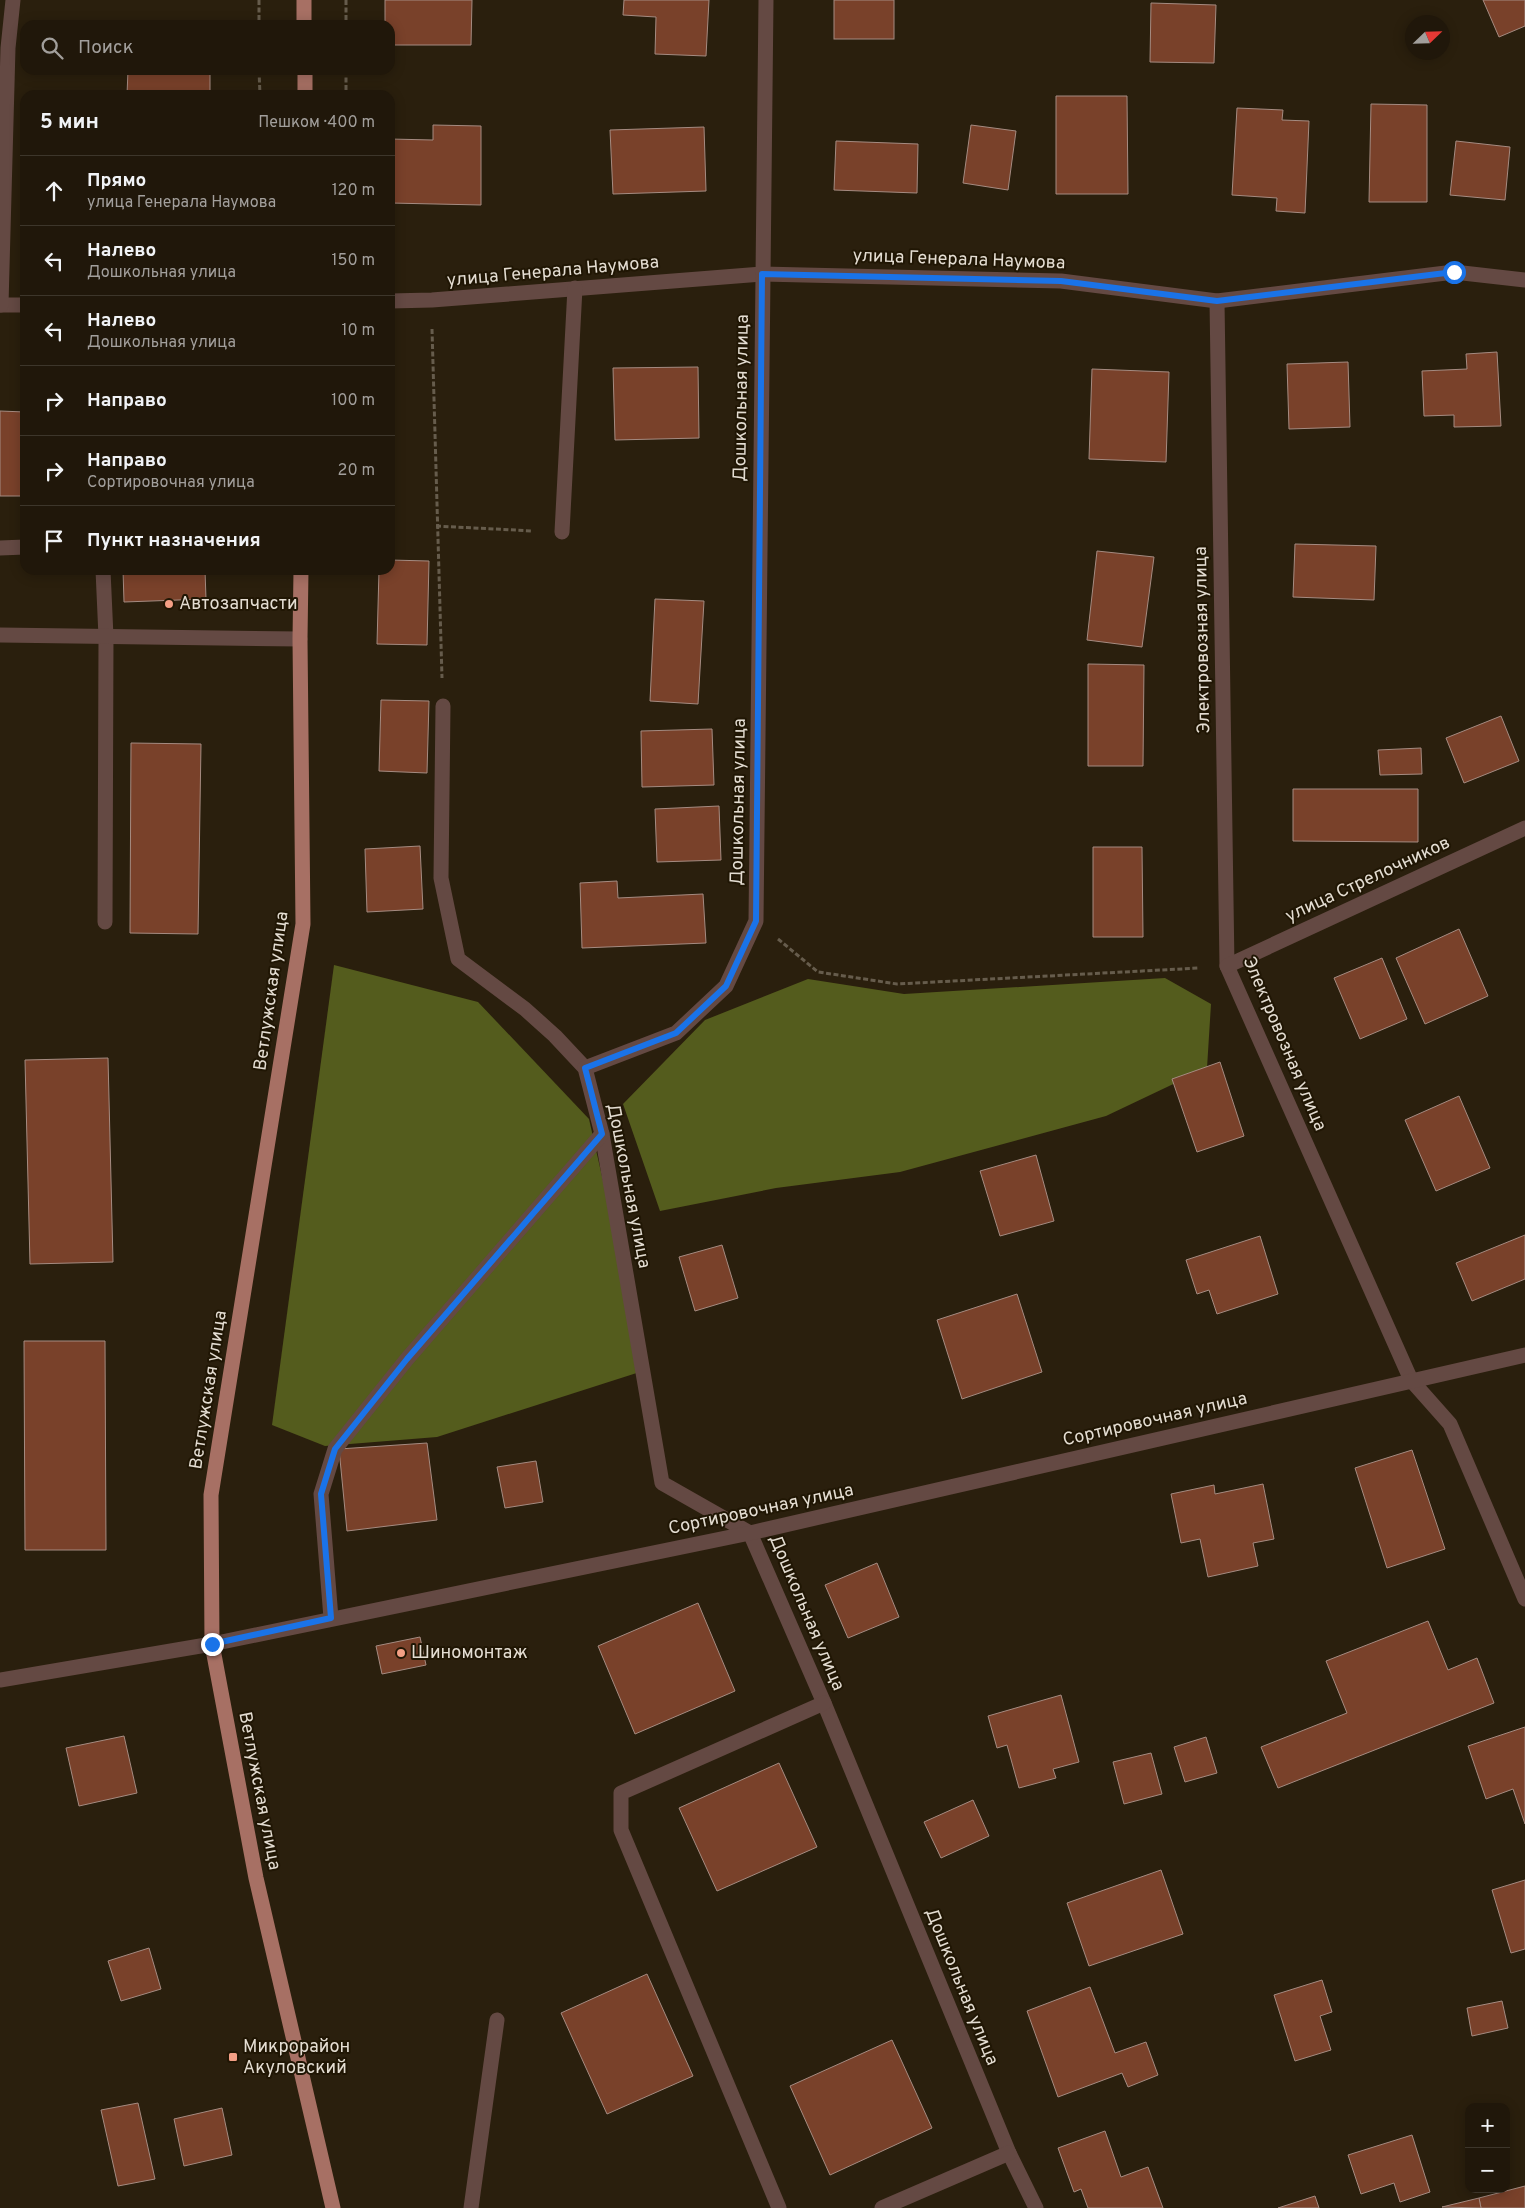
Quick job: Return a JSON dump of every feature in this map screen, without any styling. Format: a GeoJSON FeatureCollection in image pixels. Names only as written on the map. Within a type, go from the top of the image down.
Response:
{"type":"FeatureCollection","features":[{"type":"Feature","properties":{"kind":"main road"},"geometry":{"type":"LineString","coordinates":[[304,0],[304,20]]}},
{"type":"Feature","properties":{"kind":"main road"},"geometry":{"type":"LineString","coordinates":[[305,75],[305,90]]}},
{"type":"Feature","properties":{"kind":"main road","name":"Ветлужская улица"},"geometry":{"type":"LineString","coordinates":[[301,575],[303,924],[211,1495],[212,1644],[256,1878],[333,2208]]}},
{"type":"Feature","properties":{"kind":"street"},"geometry":{"type":"LineString","coordinates":[[13,0],[8,48],[0,305],[20,304]]}},
{"type":"Feature","properties":{"kind":"street","name":"Дошкольная улица"},"geometry":{"type":"LineString","coordinates":[[766,0],[756,921],[726,986],[676,1033],[585,1068],[602,1134],[662,1482],[750,1533],[824,1703],[1010,2153],[1036,2208]]}},
{"type":"Feature","properties":{"kind":"street","name":"улица Генерала Наумова"},"geometry":{"type":"LineString","coordinates":[[395,301],[432,300],[762,274],[1061,281],[1217,301],[1454,272],[1525,280]]}},
{"type":"Feature","properties":{"kind":"street"},"geometry":{"type":"LineString","coordinates":[[562,532],[575,288]]}},
{"type":"Feature","properties":{"kind":"street","name":"Электровозная улица"},"geometry":{"type":"LineString","coordinates":[[1217,301],[1227,966],[1411,1380],[1450,1424],[1525,1600]]}},
{"type":"Feature","properties":{"kind":"street"},"geometry":{"type":"LineString","coordinates":[[0,548],[20,547]]}},
{"type":"Feature","properties":{"kind":"street"},"geometry":{"type":"LineString","coordinates":[[103,575],[106,637],[105,922]]}},
{"type":"Feature","properties":{"kind":"street"},"geometry":{"type":"LineString","coordinates":[[0,636],[300,639]]}},
{"type":"Feature","properties":{"kind":"street"},"geometry":{"type":"LineString","coordinates":[[443,706],[441,878],[458,959],[525,1009],[585,1068]]}},
{"type":"Feature","properties":{"kind":"street","name":"улица Стрелочников"},"geometry":{"type":"LineString","coordinates":[[1227,966],[1525,828]]}},
{"type":"Feature","properties":{"kind":"street"},"geometry":{"type":"LineString","coordinates":[[331,1618],[321,1494],[335,1449],[407,1359],[602,1134]]}},
{"type":"Feature","properties":{"kind":"street","name":"Сортировочная улица"},"geometry":{"type":"LineString","coordinates":[[0,1680],[212,1644],[750,1533],[1525,1355]]}},
{"type":"Feature","properties":{"kind":"street"},"geometry":{"type":"LineString","coordinates":[[779,2208],[621,1830],[621,1793],[824,1703]]}},
{"type":"Feature","properties":{"kind":"street"},"geometry":{"type":"LineString","coordinates":[[471,2208],[497,2020]]}},
{"type":"Feature","properties":{"kind":"street"},"geometry":{"type":"LineString","coordinates":[[882,2208],[1010,2153]]}},
{"type":"Feature","properties":{"kind":"path"},"geometry":{"type":"LineString","coordinates":[[259,0],[259,20]]}},
{"type":"Feature","properties":{"kind":"path"},"geometry":{"type":"LineString","coordinates":[[346,0],[346,20]]}},
{"type":"Feature","properties":{"kind":"path"},"geometry":{"type":"LineString","coordinates":[[260,75],[260,90]]}},
{"type":"Feature","properties":{"kind":"path"},"geometry":{"type":"LineString","coordinates":[[346,75],[346,90]]}},
{"type":"Feature","properties":{"kind":"path"},"geometry":{"type":"LineString","coordinates":[[432,300],[436,526],[443,706]]}},
{"type":"Feature","properties":{"kind":"path"},"geometry":{"type":"LineString","coordinates":[[436,526],[562,532]]}},
{"type":"Feature","properties":{"kind":"path"},"geometry":{"type":"LineString","coordinates":[[756,921],[818,972],[897,984],[1227,966]]}},
{"type":"Feature","properties":{"kind":"green space"},"geometry":{"type":"Polygon","coordinates":[[[334,965],[478,1002],[589,1119],[646,1370],[437,1437],[325,1446],[272,1425],[334,965]]]}},
{"type":"Feature","properties":{"kind":"green space"},"geometry":{"type":"Polygon","coordinates":[[[1165,978],[1211,1004],[1207,1068],[1106,1116],[900,1172],[776,1188],[660,1211],[623,1104],[705,1020],[808,979],[904,994],[1165,978]]]}},
{"type":"Feature","properties":{"kind":"building"},"geometry":{"type":"Polygon","coordinates":[[[385,0],[472,0],[471,45],[395,45],[395,20],[385,20],[385,0]]]}},
{"type":"Feature","properties":{"kind":"building"},"geometry":{"type":"Polygon","coordinates":[[[624,0],[709,0],[706,56],[655,54],[656,17],[623,15],[624,0]]]}},
{"type":"Feature","properties":{"kind":"building"},"geometry":{"type":"Polygon","coordinates":[[[834,0],[894,0],[894,39],[834,39],[834,0]]]}},
{"type":"Feature","properties":{"kind":"building"},"geometry":{"type":"Polygon","coordinates":[[[1483,0],[1525,0],[1525,26],[1499,37],[1483,0]]]}},
{"type":"Feature","properties":{"kind":"building"},"geometry":{"type":"Polygon","coordinates":[[[1151,3],[1216,5],[1214,63],[1150,62],[1151,3]]]}},
{"type":"Feature","properties":{"kind":"building"},"geometry":{"type":"Polygon","coordinates":[[[128,75],[210,75],[210,90],[127,90],[128,75]]]}},
{"type":"Feature","properties":{"kind":"building"},"geometry":{"type":"Polygon","coordinates":[[[1056,96],[1127,96],[1128,194],[1056,194],[1056,96]]]}},
{"type":"Feature","properties":{"kind":"building"},"geometry":{"type":"Polygon","coordinates":[[[1371,104],[1427,105],[1427,202],[1369,202],[1371,104]]]}},
{"type":"Feature","properties":{"kind":"building"},"geometry":{"type":"Polygon","coordinates":[[[1237,108],[1283,110],[1282,120],[1309,121],[1305,213],[1276,211],[1277,198],[1232,195],[1237,108]]]}},
{"type":"Feature","properties":{"kind":"building"},"geometry":{"type":"Polygon","coordinates":[[[433,125],[481,126],[481,205],[395,203],[395,139],[433,140],[433,125]]]}},
{"type":"Feature","properties":{"kind":"building"},"geometry":{"type":"Polygon","coordinates":[[[971,125],[1016,131],[1008,190],[963,183],[971,125]]]}},
{"type":"Feature","properties":{"kind":"building"},"geometry":{"type":"Polygon","coordinates":[[[704,127],[706,191],[613,194],[610,130],[704,127]]]}},
{"type":"Feature","properties":{"kind":"building"},"geometry":{"type":"Polygon","coordinates":[[[836,141],[918,144],[917,193],[834,190],[836,141]]]}},
{"type":"Feature","properties":{"kind":"building"},"geometry":{"type":"Polygon","coordinates":[[[1456,141],[1510,147],[1505,200],[1450,195],[1456,141]]]}},
{"type":"Feature","properties":{"kind":"building"},"geometry":{"type":"Polygon","coordinates":[[[1497,352],[1501,426],[1454,427],[1454,415],[1424,416],[1422,371],[1467,369],[1466,354],[1497,352]]]}},
{"type":"Feature","properties":{"kind":"building"},"geometry":{"type":"Polygon","coordinates":[[[1348,362],[1350,427],[1289,429],[1287,364],[1348,362]]]}},
{"type":"Feature","properties":{"kind":"building"},"geometry":{"type":"Polygon","coordinates":[[[698,367],[699,438],[615,440],[613,368],[698,367]]]}},
{"type":"Feature","properties":{"kind":"building"},"geometry":{"type":"Polygon","coordinates":[[[1092,369],[1169,372],[1166,462],[1089,459],[1092,369]]]}},
{"type":"Feature","properties":{"kind":"building"},"geometry":{"type":"Polygon","coordinates":[[[0,411],[20,412],[20,496],[0,496],[0,411]]]}},
{"type":"Feature","properties":{"kind":"building"},"geometry":{"type":"Polygon","coordinates":[[[1295,544],[1376,546],[1374,600],[1293,597],[1295,544]]]}},
{"type":"Feature","properties":{"kind":"building"},"geometry":{"type":"Polygon","coordinates":[[[1097,551],[1154,557],[1142,647],[1087,640],[1097,551]]]}},
{"type":"Feature","properties":{"kind":"building"},"geometry":{"type":"Polygon","coordinates":[[[395,560],[429,561],[427,645],[377,644],[379,575],[395,575],[395,560]]]}},
{"type":"Feature","properties":{"kind":"building"},"geometry":{"type":"Polygon","coordinates":[[[123,575],[205,575],[206,599],[124,602],[123,575]]]}},
{"type":"Feature","properties":{"kind":"building"},"geometry":{"type":"Polygon","coordinates":[[[655,599],[704,601],[698,704],[650,701],[655,599]]]}},
{"type":"Feature","properties":{"kind":"building"},"geometry":{"type":"Polygon","coordinates":[[[1088,664],[1144,665],[1143,766],[1088,766],[1088,664]]]}},
{"type":"Feature","properties":{"kind":"building"},"geometry":{"type":"Polygon","coordinates":[[[381,700],[429,701],[427,773],[379,771],[381,700]]]}},
{"type":"Feature","properties":{"kind":"building"},"geometry":{"type":"Polygon","coordinates":[[[1501,716],[1519,761],[1464,783],[1446,738],[1501,716]]]}},
{"type":"Feature","properties":{"kind":"building"},"geometry":{"type":"Polygon","coordinates":[[[712,729],[714,785],[642,787],[641,731],[712,729]]]}},
{"type":"Feature","properties":{"kind":"building"},"geometry":{"type":"Polygon","coordinates":[[[131,743],[201,744],[198,934],[130,933],[131,743]]]}},
{"type":"Feature","properties":{"kind":"building"},"geometry":{"type":"Polygon","coordinates":[[[1421,748],[1422,774],[1380,775],[1378,750],[1421,748]]]}},
{"type":"Feature","properties":{"kind":"building"},"geometry":{"type":"Polygon","coordinates":[[[1293,789],[1418,789],[1418,842],[1293,841],[1293,789]]]}},
{"type":"Feature","properties":{"kind":"building"},"geometry":{"type":"Polygon","coordinates":[[[719,806],[721,860],[657,862],[655,809],[719,806]]]}},
{"type":"Feature","properties":{"kind":"building"},"geometry":{"type":"Polygon","coordinates":[[[420,846],[423,909],[367,912],[365,849],[420,846]]]}},
{"type":"Feature","properties":{"kind":"building"},"geometry":{"type":"Polygon","coordinates":[[[1093,847],[1142,847],[1143,937],[1093,937],[1093,847]]]}},
{"type":"Feature","properties":{"kind":"building"},"geometry":{"type":"Polygon","coordinates":[[[617,881],[618,898],[703,894],[706,943],[582,948],[580,883],[617,881]]]}},
{"type":"Feature","properties":{"kind":"building"},"geometry":{"type":"Polygon","coordinates":[[[1459,929],[1488,996],[1425,1024],[1396,958],[1459,929]]]}},
{"type":"Feature","properties":{"kind":"building"},"geometry":{"type":"Polygon","coordinates":[[[1382,958],[1407,1019],[1360,1039],[1334,978],[1382,958]]]}},
{"type":"Feature","properties":{"kind":"building"},"geometry":{"type":"Polygon","coordinates":[[[108,1058],[113,1262],[30,1264],[25,1060],[108,1058]]]}},
{"type":"Feature","properties":{"kind":"building"},"geometry":{"type":"Polygon","coordinates":[[[1220,1062],[1244,1136],[1197,1152],[1172,1079],[1220,1062]]]}},
{"type":"Feature","properties":{"kind":"building"},"geometry":{"type":"Polygon","coordinates":[[[1459,1096],[1490,1168],[1436,1191],[1405,1120],[1459,1096]]]}},
{"type":"Feature","properties":{"kind":"building"},"geometry":{"type":"Polygon","coordinates":[[[1036,1155],[1054,1221],[1000,1236],[980,1171],[1036,1155]]]}},
{"type":"Feature","properties":{"kind":"building"},"geometry":{"type":"Polygon","coordinates":[[[1525,1235],[1525,1279],[1472,1301],[1456,1263],[1525,1235]]]}},
{"type":"Feature","properties":{"kind":"building"},"geometry":{"type":"Polygon","coordinates":[[[1260,1236],[1278,1294],[1217,1314],[1209,1290],[1197,1294],[1186,1260],[1260,1236]]]}},
{"type":"Feature","properties":{"kind":"building"},"geometry":{"type":"Polygon","coordinates":[[[722,1245],[738,1298],[695,1311],[679,1257],[722,1245]]]}},
{"type":"Feature","properties":{"kind":"building"},"geometry":{"type":"Polygon","coordinates":[[[1017,1294],[1042,1372],[962,1399],[937,1320],[1017,1294]]]}},
{"type":"Feature","properties":{"kind":"building"},"geometry":{"type":"Polygon","coordinates":[[[24,1341],[105,1341],[106,1550],[25,1550],[24,1341]]]}},
{"type":"Feature","properties":{"kind":"building"},"geometry":{"type":"Polygon","coordinates":[[[427,1443],[437,1520],[347,1531],[339,1449],[427,1443]]]}},
{"type":"Feature","properties":{"kind":"building"},"geometry":{"type":"Polygon","coordinates":[[[1412,1450],[1445,1549],[1387,1568],[1355,1468],[1412,1450]]]}},
{"type":"Feature","properties":{"kind":"building"},"geometry":{"type":"Polygon","coordinates":[[[536,1461],[543,1502],[505,1508],[497,1467],[536,1461]]]}},
{"type":"Feature","properties":{"kind":"building"},"geometry":{"type":"Polygon","coordinates":[[[1263,1484],[1274,1539],[1253,1543],[1258,1566],[1208,1577],[1200,1539],[1181,1543],[1171,1494],[1214,1485],[1215,1494],[1263,1484]]]}},
{"type":"Feature","properties":{"kind":"building"},"geometry":{"type":"Polygon","coordinates":[[[877,1563],[899,1617],[848,1638],[825,1585],[877,1563]]]}},
{"type":"Feature","properties":{"kind":"building"},"geometry":{"type":"Polygon","coordinates":[[[698,1603],[735,1691],[635,1734],[598,1646],[698,1603]]]}},
{"type":"Feature","properties":{"kind":"building"},"geometry":{"type":"Polygon","coordinates":[[[1428,1621],[1448,1670],[1477,1658],[1494,1703],[1278,1788],[1261,1747],[1347,1713],[1326,1661],[1428,1621]]]}},
{"type":"Feature","properties":{"kind":"building"},"geometry":{"type":"Polygon","coordinates":[[[420,1637],[426,1665],[382,1674],[376,1646],[420,1637]]]}},
{"type":"Feature","properties":{"kind":"building"},"geometry":{"type":"Polygon","coordinates":[[[1061,1695],[1079,1762],[1053,1769],[1056,1778],[1019,1788],[1007,1745],[997,1748],[988,1716],[1061,1695]]]}},
{"type":"Feature","properties":{"kind":"building"},"geometry":{"type":"Polygon","coordinates":[[[1525,1727],[1525,1824],[1513,1789],[1486,1799],[1468,1746],[1525,1727]]]}},
{"type":"Feature","properties":{"kind":"building"},"geometry":{"type":"Polygon","coordinates":[[[124,1736],[137,1793],[79,1806],[66,1748],[124,1736]]]}},
{"type":"Feature","properties":{"kind":"building"},"geometry":{"type":"Polygon","coordinates":[[[1206,1737],[1217,1773],[1185,1782],[1174,1747],[1206,1737]]]}},
{"type":"Feature","properties":{"kind":"building"},"geometry":{"type":"Polygon","coordinates":[[[1151,1753],[1162,1794],[1124,1804],[1113,1762],[1151,1753]]]}},
{"type":"Feature","properties":{"kind":"building"},"geometry":{"type":"Polygon","coordinates":[[[779,1763],[817,1847],[717,1891],[679,1808],[779,1763]]]}},
{"type":"Feature","properties":{"kind":"building"},"geometry":{"type":"Polygon","coordinates":[[[973,1800],[989,1836],[941,1858],[924,1822],[973,1800]]]}},
{"type":"Feature","properties":{"kind":"building"},"geometry":{"type":"Polygon","coordinates":[[[1161,1870],[1183,1934],[1089,1966],[1067,1903],[1161,1870]]]}},
{"type":"Feature","properties":{"kind":"building"},"geometry":{"type":"Polygon","coordinates":[[[1525,1880],[1525,1949],[1511,1953],[1492,1890],[1525,1880]]]}},
{"type":"Feature","properties":{"kind":"building"},"geometry":{"type":"Polygon","coordinates":[[[149,1948],[161,1989],[121,2001],[108,1961],[149,1948]]]}},
{"type":"Feature","properties":{"kind":"building"},"geometry":{"type":"Polygon","coordinates":[[[647,1974],[693,2076],[607,2114],[561,2013],[647,1974]]]}},
{"type":"Feature","properties":{"kind":"building"},"geometry":{"type":"Polygon","coordinates":[[[1322,1980],[1332,2012],[1320,2016],[1331,2050],[1295,2061],[1274,1995],[1322,1980]]]}},
{"type":"Feature","properties":{"kind":"building"},"geometry":{"type":"Polygon","coordinates":[[[1090,1987],[1115,2053],[1146,2042],[1158,2075],[1128,2087],[1122,2073],[1058,2097],[1027,2011],[1090,1987]]]}},
{"type":"Feature","properties":{"kind":"building"},"geometry":{"type":"Polygon","coordinates":[[[1502,2001],[1508,2028],[1472,2036],[1467,2008],[1502,2001]]]}},
{"type":"Feature","properties":{"kind":"building"},"geometry":{"type":"Polygon","coordinates":[[[892,2040],[932,2128],[830,2175],[790,2086],[892,2040]]]}},
{"type":"Feature","properties":{"kind":"building"},"geometry":{"type":"Polygon","coordinates":[[[138,2103],[155,2179],[118,2186],[101,2110],[138,2103]]]}},
{"type":"Feature","properties":{"kind":"building"},"geometry":{"type":"Polygon","coordinates":[[[222,2108],[232,2155],[184,2166],[174,2119],[222,2108]]]}},
{"type":"Feature","properties":{"kind":"building"},"geometry":{"type":"Polygon","coordinates":[[[1105,2131],[1121,2177],[1148,2167],[1163,2208],[1088,2208],[1081,2189],[1074,2192],[1058,2148],[1105,2131]]]}},
{"type":"Feature","properties":{"kind":"building"},"geometry":{"type":"Polygon","coordinates":[[[1412,2135],[1430,2192],[1400,2202],[1394,2183],[1361,2194],[1348,2155],[1412,2135]]]}},
{"type":"Feature","properties":{"kind":"building"},"geometry":{"type":"Polygon","coordinates":[[[1525,2186],[1525,2208],[1481,2208],[1479,2198],[1498,2193],[1510,2193],[1510,2190],[1525,2186]]]}},
{"type":"Feature","properties":{"kind":"building"},"geometry":{"type":"Polygon","coordinates":[[[1315,2196],[1319,2208],[1278,2208],[1315,2196]]]}},
{"type":"Feature","properties":{"kind":"building"},"geometry":{"type":"Polygon","coordinates":[[[1479,2198],[1481,2208],[1442,2207],[1479,2198]]]}},
{"type":"Feature","properties":{"kind":"place","name":"Автозапчасти"},"geometry":{"type":"Point","coordinates":[169,604]}},
{"type":"Feature","properties":{"kind":"place","name":"Шиномонтаж"},"geometry":{"type":"Point","coordinates":[401,1653]}},
{"type":"Feature","properties":{"kind":"place","name":"Микрорайон Акуловский"},"geometry":{"type":"Point","coordinates":[233,2057]}},
{"type":"Feature","properties":{"kind":"route"},"geometry":{"type":"LineString","coordinates":[[212,1644],[331,1618],[321,1494],[335,1449],[407,1359],[602,1134],[585,1068],[676,1033],[726,986],[756,921],[762,274],[1061,281],[1217,301],[1454,272]]}}]}
